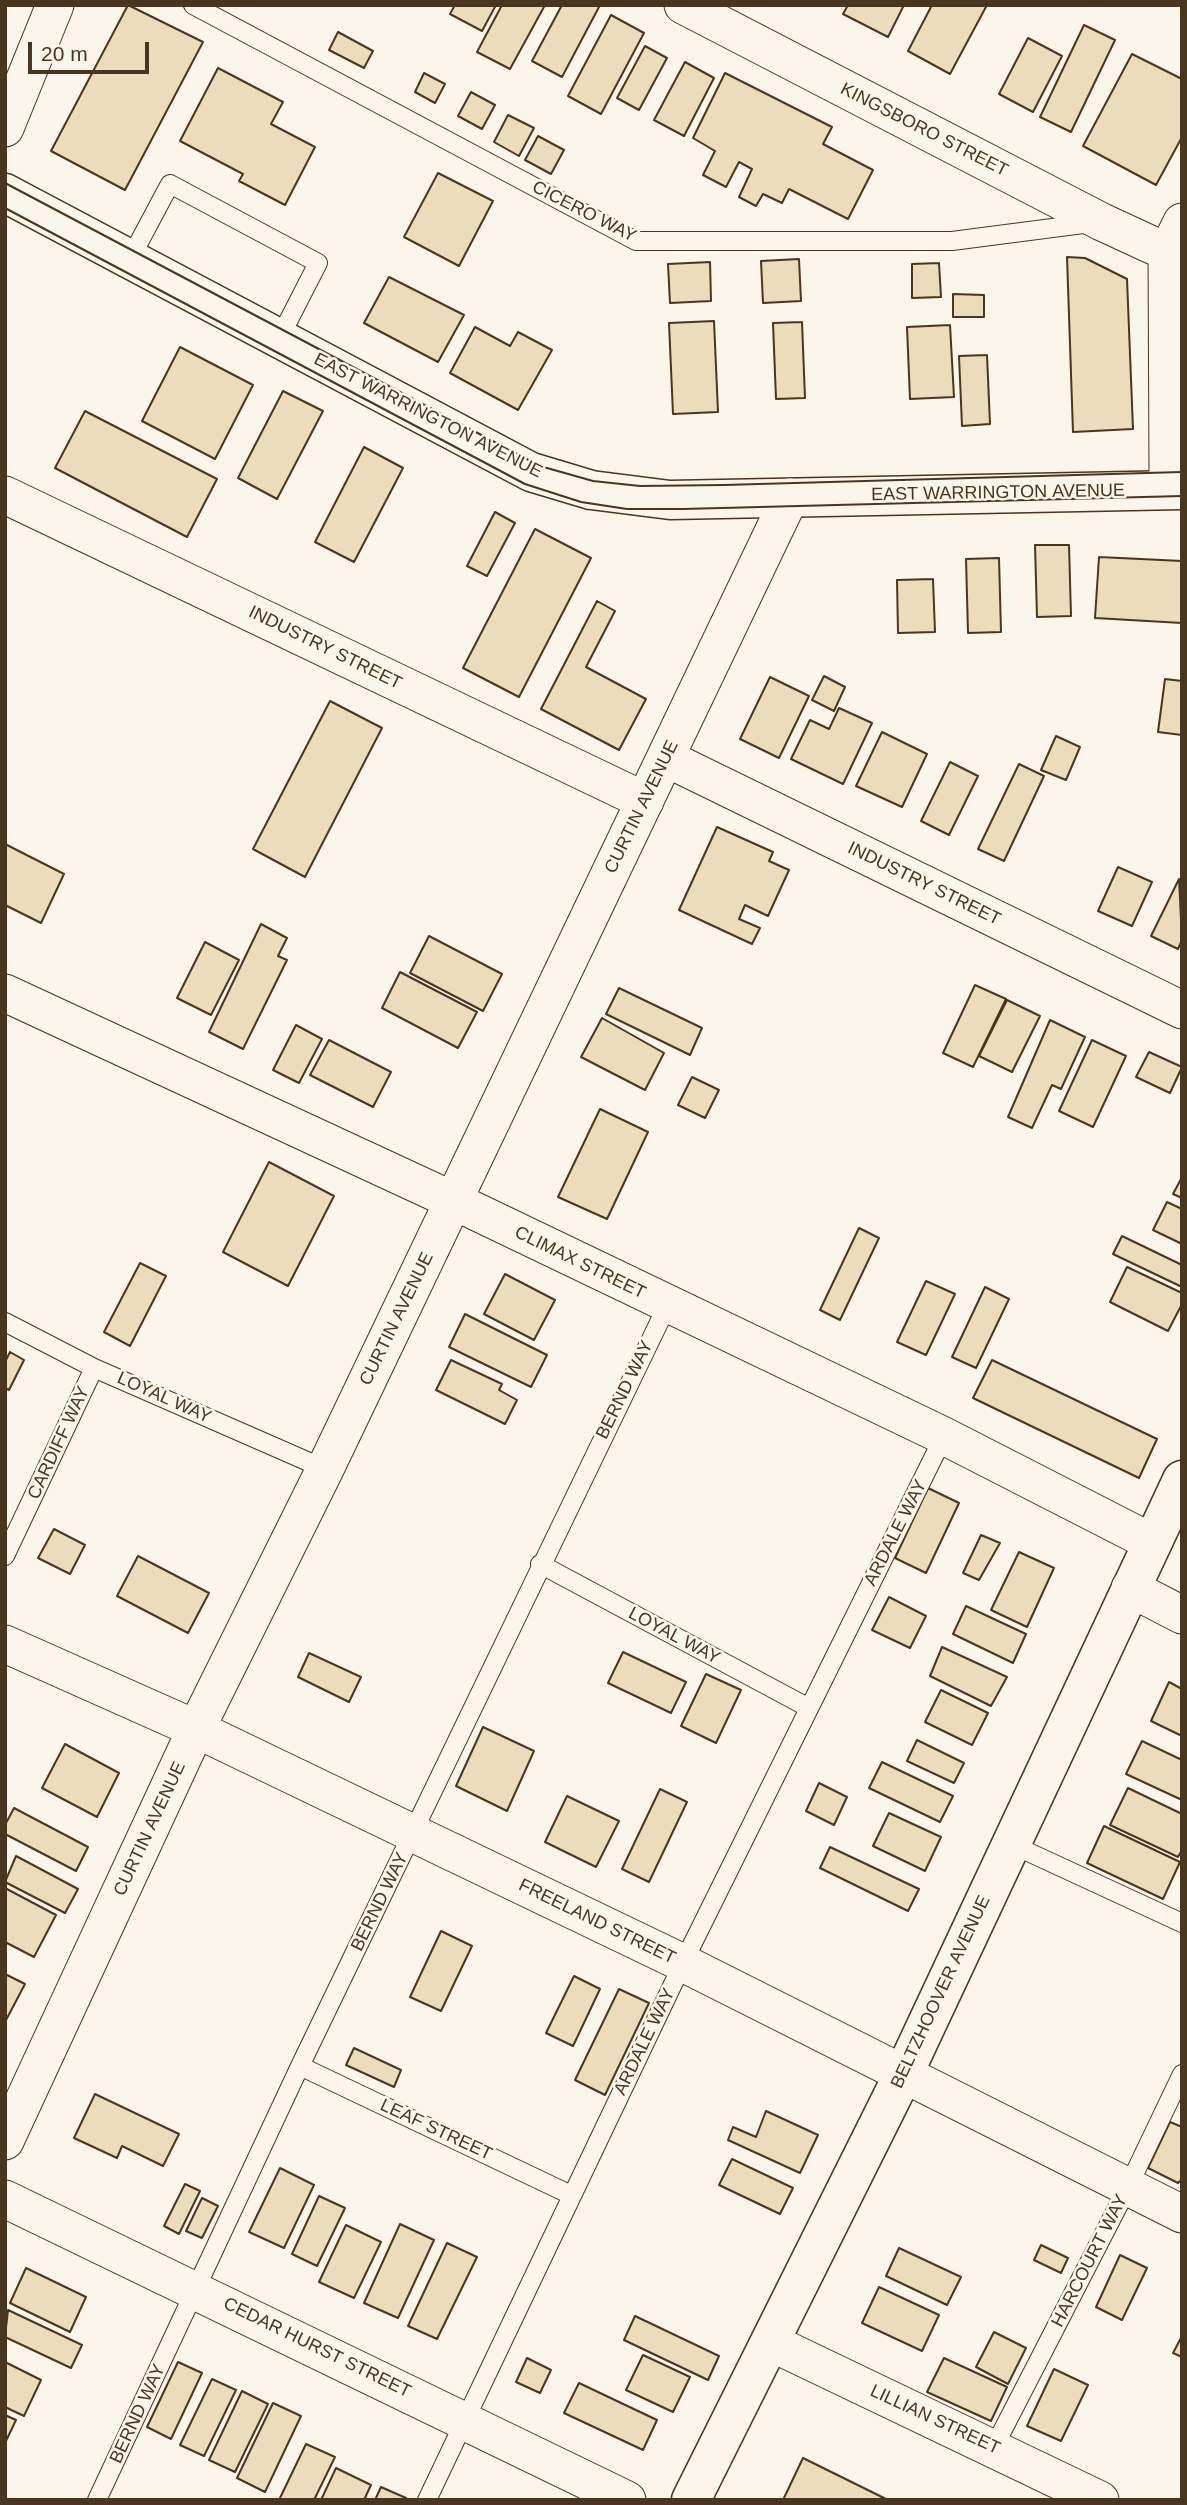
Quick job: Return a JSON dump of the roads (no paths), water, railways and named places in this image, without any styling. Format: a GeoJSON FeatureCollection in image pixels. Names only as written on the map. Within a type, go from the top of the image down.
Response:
{"type":"FeatureCollection","features":[{"type":"Feature","properties":{"kind":"main road","name":"EAST WARRINGTON AVENUE"},"geometry":{"type":"LineString","coordinates":[[5,194],[531,472],[591,490],[670,500],[1177,490]]}},
{"type":"Feature","properties":{"kind":"main road","name":"BELTZHOOVER AVENUE"},"geometry":{"type":"LineString","coordinates":[[691,2500],[903,2075],[1182,1480]]}},
{"type":"Feature","properties":{"kind":"street"},"geometry":{"type":"LineString","coordinates":[[5,128],[55,5]]}},
{"type":"Feature","properties":{"kind":"street","name":"KINGSBORO STREET"},"geometry":{"type":"LineString","coordinates":[[683,5],[1102,222],[1174,237]]}},
{"type":"Feature","properties":{"kind":"street"},"geometry":{"type":"LineString","coordinates":[[1174,237],[1168,472],[1177,490]]}},
{"type":"Feature","properties":{"kind":"street","name":"INDUSTRY STREET"},"geometry":{"type":"LineString","coordinates":[[5,495],[645,801]]}},
{"type":"Feature","properties":{"kind":"street","name":"CURTIN AVENUE"},"geometry":{"type":"LineString","coordinates":[[5,2141],[196,1729],[325,1469],[790,497]]}},
{"type":"Feature","properties":{"kind":"street","name":"INDUSTRY STREET"},"geometry":{"type":"LineString","coordinates":[[666,758],[1182,1010]]}},
{"type":"Feature","properties":{"kind":"street","name":"CLIMAX STREET"},"geometry":{"type":"LineString","coordinates":[[5,993],[454,1201],[667,1306],[944,1436],[1151,1542]]}},
{"type":"Feature","properties":{"kind":"street"},"geometry":{"type":"LineString","coordinates":[[1130,1588],[1182,1615]]}},
{"type":"Feature","properties":{"kind":"street","name":"FREELAND STREET"},"geometry":{"type":"LineString","coordinates":[[5,1644],[196,1729],[683,1963],[1182,2214]]}},
{"type":"Feature","properties":{"kind":"street","name":"CEDAR HURST STREET"},"geometry":{"type":"LineString","coordinates":[[5,2199],[465,2419],[627,2500]]}},
{"type":"Feature","properties":{"kind":"street","name":"LILLIAN STREET"},"geometry":{"type":"LineString","coordinates":[[770,2343],[994,2447],[1100,2500]]}},
{"type":"Feature","properties":{"kind":"lane","name":"CICERO WAY"},"geometry":{"type":"LineString","coordinates":[[192,5],[636,242],[952,242],[1102,222]]}},
{"type":"Feature","properties":{"kind":"lane"},"geometry":{"type":"LineString","coordinates":[[130,259],[170,184],[318,263],[279,339]]}},
{"type":"Feature","properties":{"kind":"lane","name":"BERND WAY"},"geometry":{"type":"LineString","coordinates":[[97,2500],[300,2066],[540,1564],[667,1306]]}},
{"type":"Feature","properties":{"kind":"lane","name":"LOYAL WAY"},"geometry":{"type":"LineString","coordinates":[[5,1322],[94,1368],[325,1469]]}},
{"type":"Feature","properties":{"kind":"lane","name":"CARDIFF WAY"},"geometry":{"type":"LineString","coordinates":[[5,1556],[94,1368]]}},
{"type":"Feature","properties":{"kind":"lane","name":"ARDALE WAY"},"geometry":{"type":"LineString","coordinates":[[427,2500],[683,1963],[944,1436]]}},
{"type":"Feature","properties":{"kind":"lane","name":"LOYAL WAY"},"geometry":{"type":"LineString","coordinates":[[540,1564],[809,1708]]}},
{"type":"Feature","properties":{"kind":"lane"},"geometry":{"type":"LineString","coordinates":[[1011,1844],[1182,1923]]}},
{"type":"Feature","properties":{"kind":"lane","name":"LEAF STREET"},"geometry":{"type":"LineString","coordinates":[[300,2066],[571,2195]]}},
{"type":"Feature","properties":{"kind":"lane","name":"HARCOURT WAY"},"geometry":{"type":"LineString","coordinates":[[994,2447],[1129,2187],[1182,2074]]}},
{"type":"Feature","properties":{"kind":"tram line"},"geometry":{"type":"LineString","coordinates":[[5,183],[540,466],[593,481],[640,486],[724,485],[1182,472]]}},
{"type":"Feature","properties":{"kind":"tram line"},"geometry":{"type":"LineString","coordinates":[[5,208],[525,484],[581,502],[627,509],[683,509],[1182,496]]}}]}
